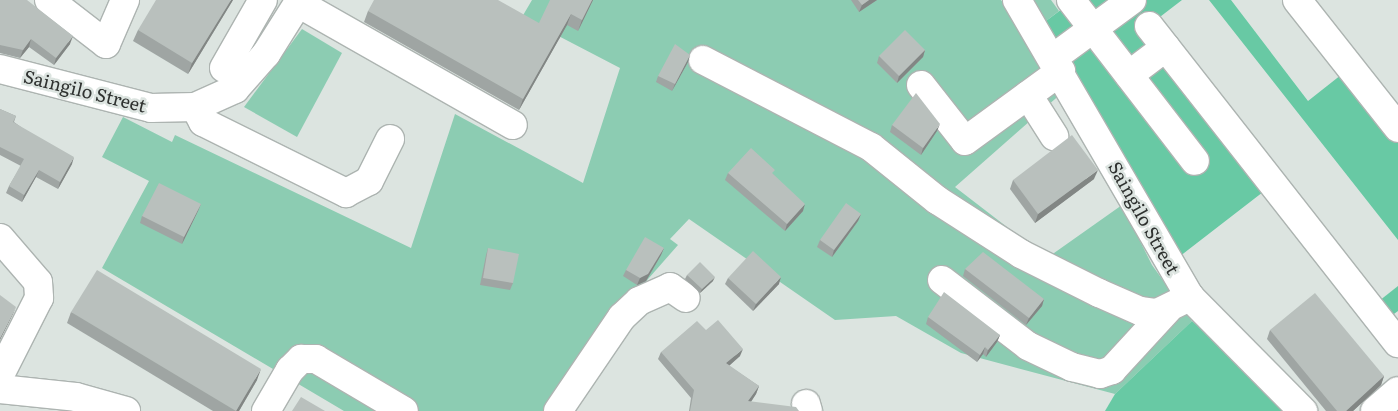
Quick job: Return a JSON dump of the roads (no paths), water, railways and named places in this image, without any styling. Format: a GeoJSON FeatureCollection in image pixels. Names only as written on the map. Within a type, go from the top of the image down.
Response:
{"type":"FeatureCollection","features":[{"type":"Feature","properties":{"kind":"street"},"geometry":{"type":"LineString","coordinates":[[49,0],[106,44],[125,0]]}},
{"type":"Feature","properties":{"kind":"street"},"geometry":{"type":"LineString","coordinates":[[224,68],[263,0]]}},
{"type":"Feature","properties":{"kind":"street","name":"Saingilo Street"},"geometry":{"type":"LineString","coordinates":[[1017,0],[1057,65],[1179,303],[1303,411]]}},
{"type":"Feature","properties":{"kind":"street"},"geometry":{"type":"LineString","coordinates":[[1071,0],[1195,161]]}},
{"type":"Feature","properties":{"kind":"street"},"geometry":{"type":"LineString","coordinates":[[921,85],[965,141],[1028,95],[1093,29],[1132,0]]}},
{"type":"Feature","properties":{"kind":"street"},"geometry":{"type":"LineString","coordinates":[[1297,0],[1398,128]]}},
{"type":"Feature","properties":{"kind":"street"},"geometry":{"type":"LineString","coordinates":[[299,2],[513,125]]}},
{"type":"Feature","properties":{"kind":"street","name":"Saingilo Street"},"geometry":{"type":"LineString","coordinates":[[0,70],[151,108],[195,107],[235,89],[266,54],[299,2]]}},
{"type":"Feature","properties":{"kind":"street"},"geometry":{"type":"LineString","coordinates":[[1149,26],[1398,343]]}},
{"type":"Feature","properties":{"kind":"street"},"geometry":{"type":"LineString","coordinates":[[1129,75],[1166,47]]}},
{"type":"Feature","properties":{"kind":"street"},"geometry":{"type":"LineString","coordinates":[[703,60],[871,147],[937,200],[1021,254],[1140,310],[1179,303]]}},
{"type":"Feature","properties":{"kind":"street"},"geometry":{"type":"LineString","coordinates":[[1028,95],[1054,136]]}},
{"type":"Feature","properties":{"kind":"street"},"geometry":{"type":"LineString","coordinates":[[195,107],[203,122],[346,192],[369,181],[390,139]]}},
{"type":"Feature","properties":{"kind":"street"},"geometry":{"type":"LineString","coordinates":[[0,238],[38,282],[39,298],[0,375]]}},
{"type":"Feature","properties":{"kind":"street"},"geometry":{"type":"LineString","coordinates":[[942,280],[1028,346],[1072,367],[1100,374],[1112,370],[1179,303]]}},
{"type":"Feature","properties":{"kind":"street"},"geometry":{"type":"LineString","coordinates":[[558,411],[622,317],[638,301],[670,287],[686,298]]}},
{"type":"Feature","properties":{"kind":"street"},"geometry":{"type":"LineString","coordinates":[[266,411],[290,370],[301,359],[316,360],[404,411]]}},
{"type":"Feature","properties":{"kind":"street"},"geometry":{"type":"LineString","coordinates":[[0,389],[76,396],[126,411]]}},
{"type":"Feature","properties":{"kind":"street"},"geometry":{"type":"LineString","coordinates":[[1374,411],[1398,391]]}}]}
